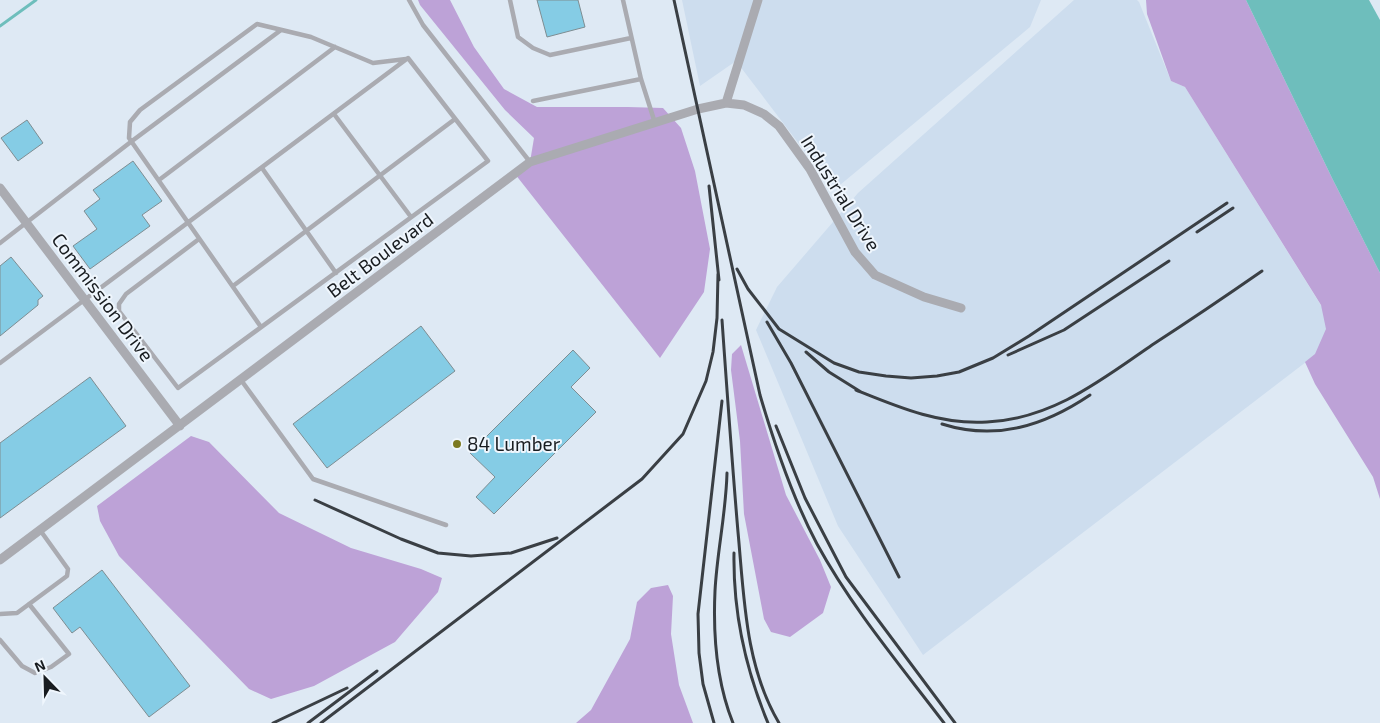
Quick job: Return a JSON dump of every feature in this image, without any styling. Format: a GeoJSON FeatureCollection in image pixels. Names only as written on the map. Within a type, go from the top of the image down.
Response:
{"type":"FeatureCollection","features":[{"type":"Feature","properties":{"kind":"street"},"geometry":{"type":"LineString","coordinates":[[726,103],[758,0]]}},
{"type":"Feature","properties":{"kind":"street","name":"Belt Boulevard"},"geometry":{"type":"LineString","coordinates":[[0,560],[530,162],[726,103]]}},
{"type":"Feature","properties":{"kind":"street","name":"Industrial Drive"},"geometry":{"type":"LineString","coordinates":[[726,103],[744,105],[764,114],[779,126],[810,169],[855,252],[875,274],[924,297],[961,308]]}},
{"type":"Feature","properties":{"kind":"street","name":"Commission Drive"},"geometry":{"type":"LineString","coordinates":[[0,188],[180,426]]}},
{"type":"Feature","properties":{"kind":"lane"},"geometry":{"type":"LineString","coordinates":[[409,0],[423,25],[530,162]]}},
{"type":"Feature","properties":{"kind":"lane"},"geometry":{"type":"LineString","coordinates":[[510,0],[518,37],[533,48],[550,55],[631,38]]}},
{"type":"Feature","properties":{"kind":"lane"},"geometry":{"type":"LineString","coordinates":[[623,0],[641,79],[655,123]]}},
{"type":"Feature","properties":{"kind":"lane"},"geometry":{"type":"LineString","coordinates":[[261,327],[129,138],[130,122],[140,110],[257,24],[311,36],[373,63],[408,58]]}},
{"type":"Feature","properties":{"kind":"lane"},"geometry":{"type":"LineString","coordinates":[[0,243],[132,141],[281,30]]}},
{"type":"Feature","properties":{"kind":"lane"},"geometry":{"type":"LineString","coordinates":[[159,180],[335,47]]}},
{"type":"Feature","properties":{"kind":"lane"},"geometry":{"type":"LineString","coordinates":[[0,363],[408,58]]}},
{"type":"Feature","properties":{"kind":"lane"},"geometry":{"type":"LineString","coordinates":[[199,238],[126,294],[119,304],[119,312],[178,388],[488,161],[408,58]]}},
{"type":"Feature","properties":{"kind":"lane"},"geometry":{"type":"LineString","coordinates":[[533,101],[641,79]]}},
{"type":"Feature","properties":{"kind":"lane"},"geometry":{"type":"LineString","coordinates":[[334,114],[412,217]]}},
{"type":"Feature","properties":{"kind":"lane"},"geometry":{"type":"LineString","coordinates":[[233,286],[455,119]]}},
{"type":"Feature","properties":{"kind":"lane"},"geometry":{"type":"LineString","coordinates":[[262,168],[336,272]]}},
{"type":"Feature","properties":{"kind":"lane"},"geometry":{"type":"LineString","coordinates":[[241,380],[313,479],[446,525]]}},
{"type":"Feature","properties":{"kind":"lane"},"geometry":{"type":"LineString","coordinates":[[0,614],[17,613],[68,576],[68,569],[40,530]]}},
{"type":"Feature","properties":{"kind":"lane"},"geometry":{"type":"LineString","coordinates":[[0,640],[22,666],[35,673],[51,667],[69,654],[29,604]]}},
{"type":"Feature","properties":{"kind":"shaded area"},"geometry":{"type":"Polygon","coordinates":[[[418,0],[450,0],[474,47],[504,89],[537,107],[663,108],[681,128],[695,171],[710,249],[704,292],[660,358],[515,174],[530,162],[534,138],[505,110],[420,5],[418,0]]]}},
{"type":"Feature","properties":{"kind":"shaded area"},"geometry":{"type":"Polygon","coordinates":[[[682,0],[1041,0],[1030,27],[834,190],[736,61],[700,86],[682,0]]]}},
{"type":"Feature","properties":{"kind":"shaded area"},"geometry":{"type":"Polygon","coordinates":[[[1074,0],[1137,0],[1139,2],[1171,81],[1185,87],[1340,336],[923,655],[838,526],[756,330],[777,287],[858,193],[1074,0]]]}},
{"type":"Feature","properties":{"kind":"shaded area"},"geometry":{"type":"Polygon","coordinates":[[[1146,0],[1246,0],[1380,273],[1380,499],[1373,477],[1315,384],[1305,362],[1315,354],[1326,329],[1321,305],[1185,87],[1171,81],[1147,14],[1146,0]]]}},
{"type":"Feature","properties":{"kind":"shaded area"},"geometry":{"type":"Polygon","coordinates":[[[1246,0],[1369,0],[1380,20],[1380,273],[1332,178],[1246,0]]]}},
{"type":"Feature","properties":{"kind":"shaded area"},"geometry":{"type":"Polygon","coordinates":[[[741,345],[786,495],[820,560],[831,587],[823,613],[790,637],[771,632],[764,619],[744,514],[740,441],[731,370],[732,354],[741,345]]]}},
{"type":"Feature","properties":{"kind":"shaded area"},"geometry":{"type":"Polygon","coordinates":[[[191,436],[209,442],[279,513],[351,548],[421,569],[442,578],[438,592],[395,642],[314,686],[271,699],[249,689],[119,556],[100,521],[97,506],[191,436]]]}},
{"type":"Feature","properties":{"kind":"shaded area"},"geometry":{"type":"Polygon","coordinates":[[[668,585],[673,596],[671,634],[679,685],[693,723],[576,723],[591,710],[630,639],[637,602],[651,588],[668,585]]]}},
{"type":"Feature","properties":{"kind":"building"},"geometry":{"type":"Polygon","coordinates":[[[537,0],[578,0],[585,27],[547,37],[537,0]]]}},
{"type":"Feature","properties":{"kind":"building"},"geometry":{"type":"Polygon","coordinates":[[[27,120],[43,143],[18,161],[1,138],[27,120]]]}},
{"type":"Feature","properties":{"kind":"building"},"geometry":{"type":"Polygon","coordinates":[[[133,161],[162,201],[142,215],[150,226],[90,269],[73,246],[97,229],[84,211],[100,199],[93,190],[133,161]]]}},
{"type":"Feature","properties":{"kind":"building"},"geometry":{"type":"Polygon","coordinates":[[[11,257],[43,296],[38,300],[38,305],[0,336],[0,266],[11,257]]]}},
{"type":"Feature","properties":{"kind":"building"},"geometry":{"type":"Polygon","coordinates":[[[421,326],[455,371],[327,468],[293,424],[421,326]]]}},
{"type":"Feature","properties":{"kind":"building"},"geometry":{"type":"Polygon","coordinates":[[[573,350],[590,368],[571,387],[596,412],[494,514],[476,497],[495,477],[470,453],[573,350]]]}},
{"type":"Feature","properties":{"kind":"building"},"geometry":{"type":"Polygon","coordinates":[[[90,377],[126,426],[0,518],[0,443],[90,377]]]}},
{"type":"Feature","properties":{"kind":"building"},"geometry":{"type":"Polygon","coordinates":[[[102,570],[190,686],[149,717],[80,627],[72,633],[53,608],[102,570]]]}},
{"type":"Feature","properties":{"kind":"waterway"},"geometry":{"type":"LineString","coordinates":[[0,26],[36,0]]}},
{"type":"Feature","properties":{"kind":"railway"},"geometry":{"type":"LineString","coordinates":[[674,0],[760,395],[785,471],[808,526],[845,591],[944,723]]}},
{"type":"Feature","properties":{"kind":"railway"},"geometry":{"type":"LineString","coordinates":[[709,186],[719,280]]}},
{"type":"Feature","properties":{"kind":"railway"},"geometry":{"type":"LineString","coordinates":[[737,269],[748,289],[779,329],[834,363],[859,372],[886,376],[911,378],[937,376],[959,372],[993,358],[1029,336],[1227,203]]}},
{"type":"Feature","properties":{"kind":"railway"},"geometry":{"type":"LineString","coordinates":[[1197,232],[1233,208]]}},
{"type":"Feature","properties":{"kind":"railway"},"geometry":{"type":"LineString","coordinates":[[1008,355],[1064,330],[1169,261]]}},
{"type":"Feature","properties":{"kind":"railway"},"geometry":{"type":"LineString","coordinates":[[856,390],[920,414],[953,421],[987,422],[1033,414],[1054,406],[1094,384],[1262,271]]}},
{"type":"Feature","properties":{"kind":"railway"},"geometry":{"type":"LineString","coordinates":[[321,723],[642,479],[683,434],[706,381],[713,352],[717,318],[718,274]]}},
{"type":"Feature","properties":{"kind":"railway"},"geometry":{"type":"LineString","coordinates":[[722,320],[742,581],[748,630],[759,678],[779,723]]}},
{"type":"Feature","properties":{"kind":"railway"},"geometry":{"type":"LineString","coordinates":[[767,322],[791,363],[899,577]]}},
{"type":"Feature","properties":{"kind":"railway"},"geometry":{"type":"LineString","coordinates":[[806,352],[829,372],[861,392]]}},
{"type":"Feature","properties":{"kind":"railway"},"geometry":{"type":"LineString","coordinates":[[942,424],[981,431],[1019,428],[1055,415],[1090,395]]}},
{"type":"Feature","properties":{"kind":"railway"},"geometry":{"type":"LineString","coordinates":[[714,723],[703,684],[699,653],[698,614],[722,401]]}},
{"type":"Feature","properties":{"kind":"railway"},"geometry":{"type":"LineString","coordinates":[[776,426],[805,498],[846,577],[955,723]]}},
{"type":"Feature","properties":{"kind":"railway"},"geometry":{"type":"LineString","coordinates":[[727,473],[716,576],[715,624],[717,658],[723,692],[733,723]]}},
{"type":"Feature","properties":{"kind":"railway"},"geometry":{"type":"LineString","coordinates":[[315,500],[401,539],[438,553],[471,556],[511,553],[557,538]]}},
{"type":"Feature","properties":{"kind":"railway"},"geometry":{"type":"LineString","coordinates":[[734,553],[738,619],[742,640],[753,682],[768,723]]}},
{"type":"Feature","properties":{"kind":"railway"},"geometry":{"type":"LineString","coordinates":[[308,723],[377,671]]}},
{"type":"Feature","properties":{"kind":"railway"},"geometry":{"type":"LineString","coordinates":[[273,723],[347,688]]}},
{"type":"Feature","properties":{"kind":"place","name":"84 Lumber"},"geometry":{"type":"Point","coordinates":[457,444]}}]}
